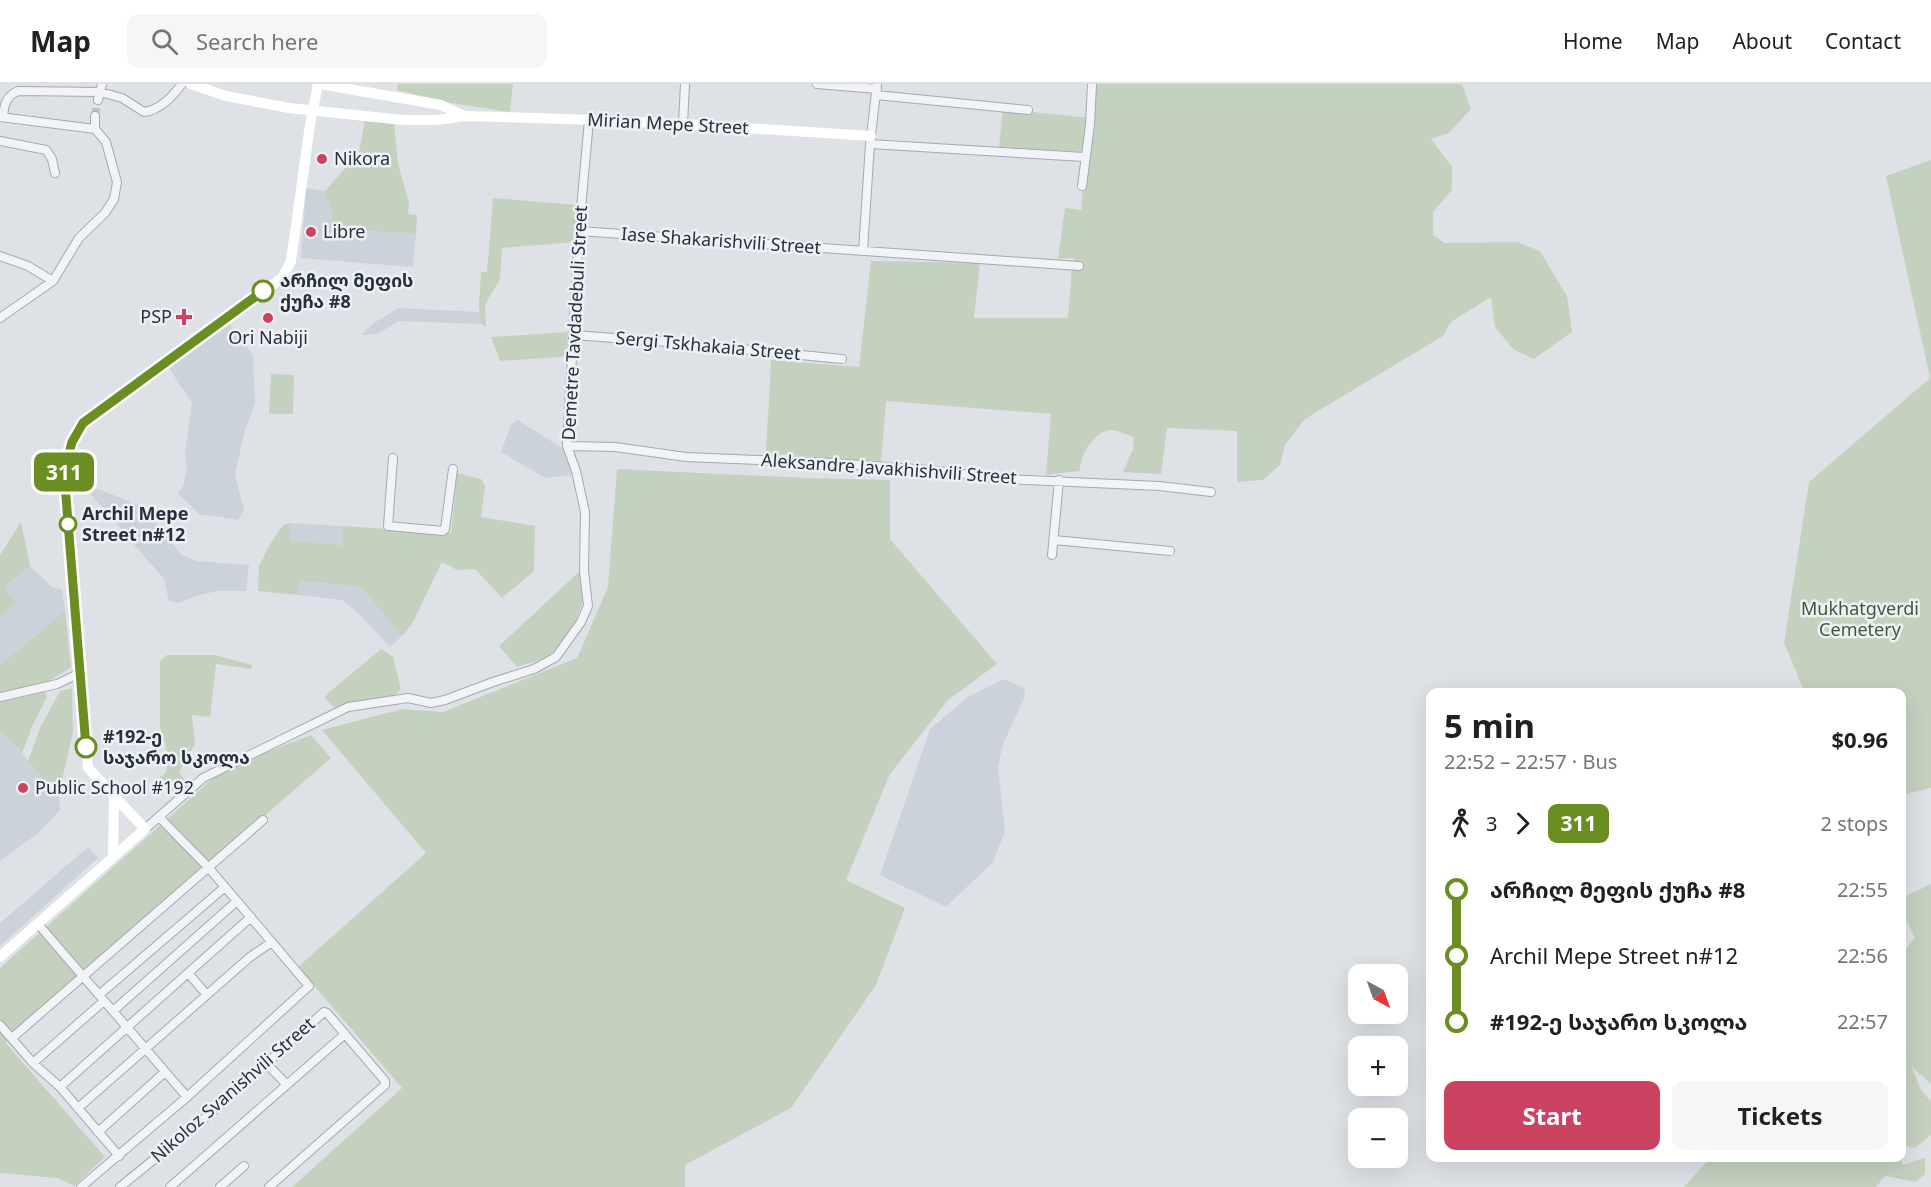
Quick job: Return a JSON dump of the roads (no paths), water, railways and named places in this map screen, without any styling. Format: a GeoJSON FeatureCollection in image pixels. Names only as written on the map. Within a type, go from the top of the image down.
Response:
{"type":"FeatureCollection","features":[{"type":"Feature","properties":{"kind":"street"},"geometry":{"type":"LineString","coordinates":[[95,129],[2,117],[8,99],[18,91],[100,92],[122,98],[144,112],[152,111],[164,103],[182,84]]}},
{"type":"Feature","properties":{"kind":"street","name":"Mirian Mepe Street"},"geometry":{"type":"LineString","coordinates":[[191,84],[226,96],[312,111],[392,119],[437,120],[465,116],[683,124],[871,140]]}},
{"type":"Feature","properties":{"kind":"street"},"geometry":{"type":"LineString","coordinates":[[145,829],[88,768],[64,472],[72,442],[83,423],[282,278],[291,261],[312,111],[319,84]]}},
{"type":"Feature","properties":{"kind":"street","name":"Mirian Mepe Street"},"geometry":{"type":"LineString","coordinates":[[319,84],[437,105],[465,116]]}},
{"type":"Feature","properties":{"kind":"street"},"geometry":{"type":"LineString","coordinates":[[683,124],[685,84]]}},
{"type":"Feature","properties":{"kind":"street"},"geometry":{"type":"LineString","coordinates":[[817,84],[877,89],[1028,110]]}},
{"type":"Feature","properties":{"kind":"street"},"geometry":{"type":"LineString","coordinates":[[1082,186],[1090,125],[1092,84]]}},
{"type":"Feature","properties":{"kind":"street"},"geometry":{"type":"LineString","coordinates":[[863,251],[877,89]]}},
{"type":"Feature","properties":{"kind":"street"},"geometry":{"type":"LineString","coordinates":[[437,105],[441,116],[437,120]]}},
{"type":"Feature","properties":{"kind":"street"},"geometry":{"type":"LineString","coordinates":[[0,318],[52,281],[80,238],[105,213],[116,193],[117,182],[106,142],[95,129],[95,116]]}},
{"type":"Feature","properties":{"kind":"street","name":"Demetre Tavdadebuli Street"},"geometry":{"type":"LineString","coordinates":[[0,957],[203,778],[348,707],[408,698],[431,705],[534,669],[556,657],[581,622],[588,606],[584,571],[585,512],[576,471],[567,446],[579,231],[590,120]]}},
{"type":"Feature","properties":{"kind":"street"},"geometry":{"type":"LineString","coordinates":[[871,140],[1084,157]]}},
{"type":"Feature","properties":{"kind":"street"},"geometry":{"type":"LineString","coordinates":[[0,141],[46,150],[52,159],[55,173]]}},
{"type":"Feature","properties":{"kind":"street","name":"Iase Shakarishvili Street"},"geometry":{"type":"LineString","coordinates":[[579,231],[1079,266]]}},
{"type":"Feature","properties":{"kind":"street"},"geometry":{"type":"LineString","coordinates":[[0,256],[27,266],[52,281]]}},
{"type":"Feature","properties":{"kind":"street","name":"Sergi Tskhakaia Street"},"geometry":{"type":"LineString","coordinates":[[574,335],[842,359]]}},
{"type":"Feature","properties":{"kind":"street","name":"Aleksandre Javakhishvili Street"},"geometry":{"type":"LineString","coordinates":[[567,446],[615,447],[686,457],[832,463],[940,471],[1005,479],[1059,480],[1211,492]]}},
{"type":"Feature","properties":{"kind":"street"},"geometry":{"type":"LineString","coordinates":[[393,458],[388,526],[443,531],[453,469]]}},
{"type":"Feature","properties":{"kind":"street"},"geometry":{"type":"LineString","coordinates":[[1052,555],[1059,480]]}},
{"type":"Feature","properties":{"kind":"street"},"geometry":{"type":"LineString","coordinates":[[1054,540],[1170,551]]}},
{"type":"Feature","properties":{"kind":"street"},"geometry":{"type":"LineString","coordinates":[[0,697],[57,684],[80,673]]}},
{"type":"Feature","properties":{"kind":"street"},"geometry":{"type":"LineString","coordinates":[[113,857],[114,796]]}},
{"type":"Feature","properties":{"kind":"street"},"geometry":{"type":"LineString","coordinates":[[81,1187],[187,1097],[309,986],[225,886],[159,817]]}},
{"type":"Feature","properties":{"kind":"street"},"geometry":{"type":"LineString","coordinates":[[12,1038],[263,820]]}},
{"type":"Feature","properties":{"kind":"street"},"geometry":{"type":"LineString","coordinates":[[33,1063],[225,886]]}},
{"type":"Feature","properties":{"kind":"street"},"geometry":{"type":"LineString","coordinates":[[113,1011],[237,901]]}},
{"type":"Feature","properties":{"kind":"street"},"geometry":{"type":"LineString","coordinates":[[60,1088],[251,917]]}},
{"type":"Feature","properties":{"kind":"street"},"geometry":{"type":"LineString","coordinates":[[38,924],[187,1097]]}},
{"type":"Feature","properties":{"kind":"street"},"geometry":{"type":"LineString","coordinates":[[78,1108],[250,957],[272,942]]}},
{"type":"Feature","properties":{"kind":"street"},"geometry":{"type":"LineString","coordinates":[[188,973],[207,995]]}},
{"type":"Feature","properties":{"kind":"street","name":"Nikoloz Svanishvili Street"},"geometry":{"type":"LineString","coordinates":[[120,1187],[205,1118],[324,1012],[385,1081],[382,1089],[269,1187]]}},
{"type":"Feature","properties":{"kind":"street"},"geometry":{"type":"LineString","coordinates":[[0,1025],[33,1063],[60,1088],[119,1156]]}},
{"type":"Feature","properties":{"kind":"street"},"geometry":{"type":"LineString","coordinates":[[170,1187],[345,1034]]}},
{"type":"Feature","properties":{"kind":"street"},"geometry":{"type":"LineString","coordinates":[[266,1063],[286,1085]]}},
{"type":"Feature","properties":{"kind":"street"},"geometry":{"type":"LineString","coordinates":[[98,1132],[165,1072]]}},
{"type":"Feature","properties":{"kind":"street"},"geometry":{"type":"LineString","coordinates":[[220,1187],[244,1166]]}},
{"type":"Feature","properties":{"kind":"tunnel"},"geometry":{"type":"LineString","coordinates":[[95,116],[98,100]]}},
{"type":"Feature","properties":{"kind":"place","name":"Nikora"},"geometry":{"type":"Point","coordinates":[322,159]}},
{"type":"Feature","properties":{"kind":"place","name":"Libre"},"geometry":{"type":"Point","coordinates":[311,232]}},
{"type":"Feature","properties":{"kind":"place","name":"არჩილ მეფის ქუჩა #8"},"geometry":{"type":"Point","coordinates":[263,291]}},
{"type":"Feature","properties":{"kind":"place","name":"PSP"},"geometry":{"type":"Point","coordinates":[184,317]}},
{"type":"Feature","properties":{"kind":"place","name":"Ori Nabiji"},"geometry":{"type":"Point","coordinates":[268,318]}},
{"type":"Feature","properties":{"kind":"place","name":"Archil Mepe Street n#12"},"geometry":{"type":"Point","coordinates":[68,524]}},
{"type":"Feature","properties":{"kind":"place","name":"#192-ე საჯარო სკოლა"},"geometry":{"type":"Point","coordinates":[86,747]}},
{"type":"Feature","properties":{"kind":"place","name":"Public School #192"},"geometry":{"type":"Point","coordinates":[23,788]}},
{"type":"Feature","properties":{"kind":"park label","name":"Mukhatgverdi Cemetery"},"geometry":{"type":"Point","coordinates":[1860,619]}}]}
